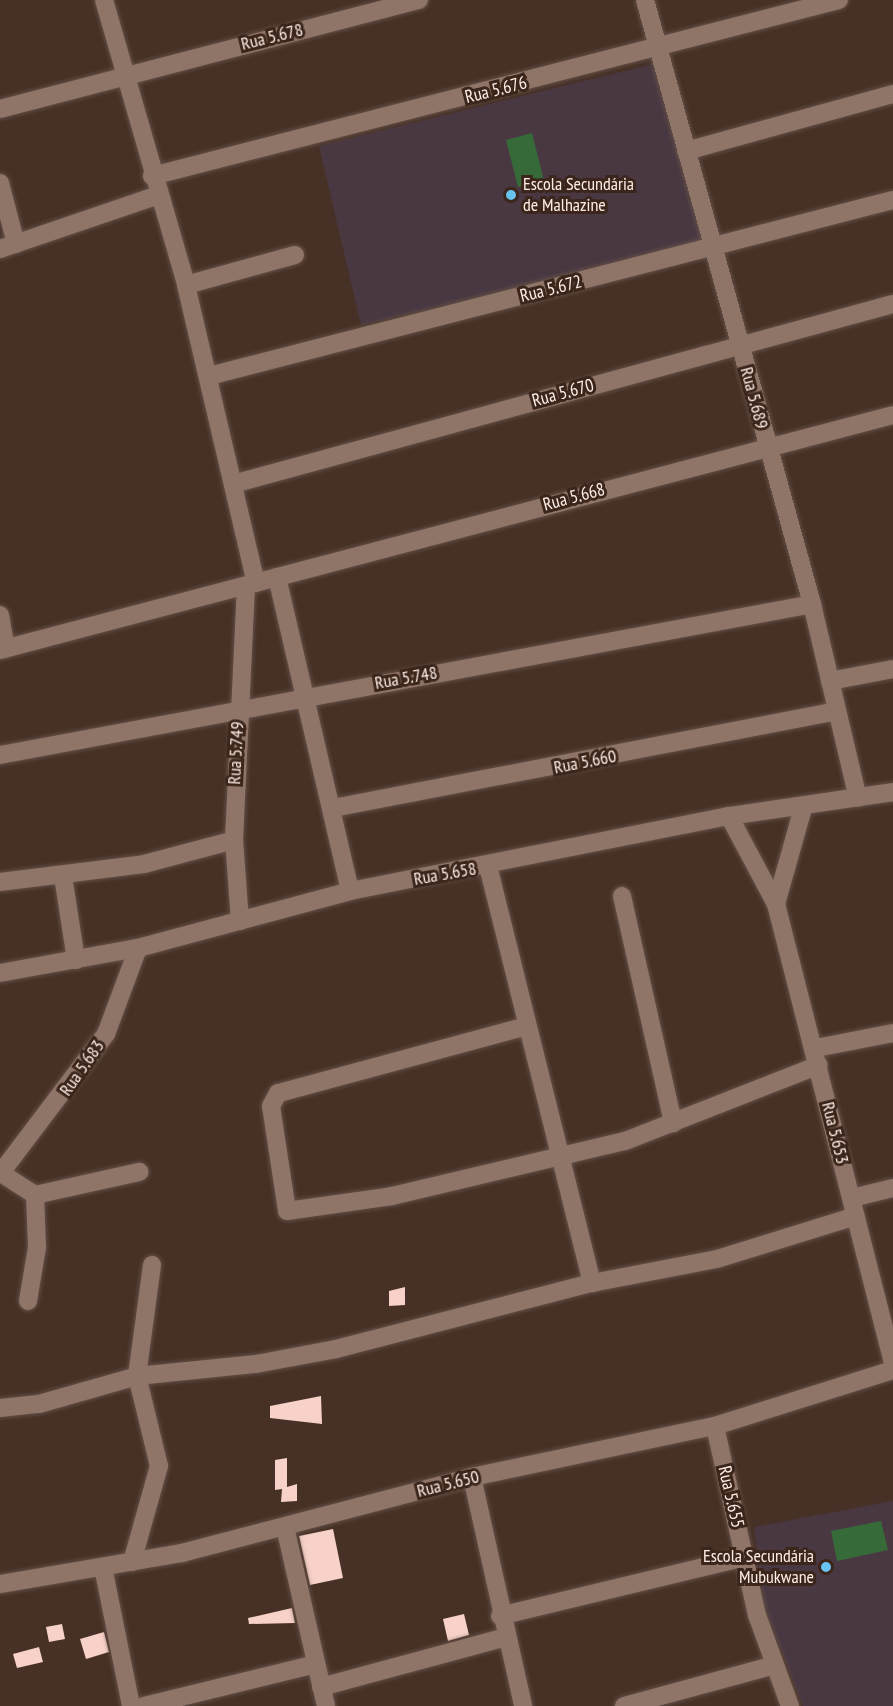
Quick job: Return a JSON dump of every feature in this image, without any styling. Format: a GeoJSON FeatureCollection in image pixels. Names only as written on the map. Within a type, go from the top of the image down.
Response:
{"type":"FeatureCollection","features":[{"type":"Feature","properties":{"kind":"street","name":"Rua 5.749"},"geometry":{"type":"LineString","coordinates":[[104,0],[152,176],[186,285],[209,376],[233,484],[251,584],[238,708],[234,840],[240,921]]}},
{"type":"Feature","properties":{"kind":"street","name":"Rua 5.678"},"geometry":{"type":"LineString","coordinates":[[0,109],[419,0]]}},
{"type":"Feature","properties":{"kind":"street","name":"Rua 5.689"},"geometry":{"type":"LineString","coordinates":[[645,0],[812,604],[858,798]]}},
{"type":"Feature","properties":{"kind":"street","name":"Rua 5.676"},"geometry":{"type":"LineString","coordinates":[[152,176],[658,49],[839,0]]}},
{"type":"Feature","properties":{"kind":"street"},"geometry":{"type":"LineString","coordinates":[[686,151],[893,94]]}},
{"type":"Feature","properties":{"kind":"street"},"geometry":{"type":"LineString","coordinates":[[0,183],[8,247],[159,195]]}},
{"type":"Feature","properties":{"kind":"street","name":"Rua 5.672"},"geometry":{"type":"LineString","coordinates":[[209,376],[893,200]]}},
{"type":"Feature","properties":{"kind":"street"},"geometry":{"type":"LineString","coordinates":[[186,285],[295,255]]}},
{"type":"Feature","properties":{"kind":"street","name":"Rua 5.670"},"geometry":{"type":"LineString","coordinates":[[233,484],[893,304]]}},
{"type":"Feature","properties":{"kind":"street","name":"Rua 5.668"},"geometry":{"type":"LineString","coordinates":[[251,584],[767,446],[893,415]]}},
{"type":"Feature","properties":{"kind":"street"},"geometry":{"type":"LineString","coordinates":[[277,577],[307,696],[350,891]]}},
{"type":"Feature","properties":{"kind":"street"},"geometry":{"type":"LineString","coordinates":[[0,615],[3,649],[251,584]]}},
{"type":"Feature","properties":{"kind":"street","name":"Rua 5.748"},"geometry":{"type":"LineString","coordinates":[[0,755],[238,708],[812,604]]}},
{"type":"Feature","properties":{"kind":"street"},"geometry":{"type":"LineString","coordinates":[[830,681],[893,669]]}},
{"type":"Feature","properties":{"kind":"street","name":"Rua 5.660"},"geometry":{"type":"LineString","coordinates":[[333,808],[837,711]]}},
{"type":"Feature","properties":{"kind":"street","name":"Rua 5.658"},"geometry":{"type":"LineString","coordinates":[[0,973],[138,948],[350,891],[488,866],[729,816],[803,808],[893,792]]}},
{"type":"Feature","properties":{"kind":"street"},"geometry":{"type":"LineString","coordinates":[[776,904],[803,808]]}},
{"type":"Feature","properties":{"kind":"street","name":"Rua 5.653"},"geometry":{"type":"LineString","coordinates":[[729,816],[776,904],[817,1057],[893,1362]]}},
{"type":"Feature","properties":{"kind":"street"},"geometry":{"type":"LineString","coordinates":[[0,882],[63,876],[144,864],[234,840]]}},
{"type":"Feature","properties":{"kind":"street"},"geometry":{"type":"LineString","coordinates":[[488,866],[558,1155],[592,1282]]}},
{"type":"Feature","properties":{"kind":"street"},"geometry":{"type":"LineString","coordinates":[[63,876],[76,960]]}},
{"type":"Feature","properties":{"kind":"street"},"geometry":{"type":"LineString","coordinates":[[622,896],[674,1123]]}},
{"type":"Feature","properties":{"kind":"street","name":"Rua 5.683"},"geometry":{"type":"LineString","coordinates":[[0,1173],[92,1058],[138,948]]}},
{"type":"Feature","properties":{"kind":"street"},"geometry":{"type":"LineString","coordinates":[[527,1026],[278,1093],[271,1106],[282,1204],[294,1214],[625,1141],[674,1123],[817,1057],[893,1033]]}},
{"type":"Feature","properties":{"kind":"street"},"geometry":{"type":"LineString","coordinates":[[0,1173],[35,1195],[138,1172]]}},
{"type":"Feature","properties":{"kind":"street"},"geometry":{"type":"LineString","coordinates":[[852,1198],[893,1188]]}},
{"type":"Feature","properties":{"kind":"street"},"geometry":{"type":"LineString","coordinates":[[28,1301],[37,1247],[35,1195]]}},
{"type":"Feature","properties":{"kind":"street"},"geometry":{"type":"LineString","coordinates":[[0,1407],[39,1404],[137,1376],[256,1364],[336,1349],[592,1282],[717,1259],[856,1216]]}},
{"type":"Feature","properties":{"kind":"street"},"geometry":{"type":"LineString","coordinates":[[132,1562],[159,1466],[137,1376],[152,1265]]}},
{"type":"Feature","properties":{"kind":"street","name":"Rua 5.650"},"geometry":{"type":"LineString","coordinates":[[0,1584],[132,1562],[285,1527],[472,1477],[715,1426],[893,1370]]}},
{"type":"Feature","properties":{"kind":"street","name":"Rua 5.655"},"geometry":{"type":"LineString","coordinates":[[715,1426],[744,1557],[775,1665],[790,1706]]}},
{"type":"Feature","properties":{"kind":"street"},"geometry":{"type":"LineString","coordinates":[[472,1477],[500,1616],[523,1706]]}},
{"type":"Feature","properties":{"kind":"street"},"geometry":{"type":"LineString","coordinates":[[285,1527],[326,1706]]}},
{"type":"Feature","properties":{"kind":"street"},"geometry":{"type":"LineString","coordinates":[[500,1616],[744,1557]]}},
{"type":"Feature","properties":{"kind":"street"},"geometry":{"type":"LineString","coordinates":[[103,1567],[131,1706]]}},
{"type":"Feature","properties":{"kind":"street"},"geometry":{"type":"LineString","coordinates":[[321,1687],[506,1637]]}},
{"type":"Feature","properties":{"kind":"street"},"geometry":{"type":"LineString","coordinates":[[144,1706],[316,1664]]}},
{"type":"Feature","properties":{"kind":"street"},"geometry":{"type":"LineString","coordinates":[[624,1706],[775,1665]]}},
{"type":"Feature","properties":{"kind":"shaded area","name":"Escola Secundária de Malhazine"},"geometry":{"type":"Polygon","coordinates":[[[657,63],[705,245],[361,325],[319,146],[657,63]]]}},
{"type":"Feature","properties":{"kind":"shaded area","name":"Escola Secundária Mubukwane"},"geometry":{"type":"Polygon","coordinates":[[[893,1501],[893,1706],[803,1706],[764,1606],[754,1527],[893,1501]]]}},
{"type":"Feature","properties":{"kind":"green space"},"geometry":{"type":"Polygon","coordinates":[[[532,133],[544,181],[518,187],[506,140],[532,133]]]}},
{"type":"Feature","properties":{"kind":"green space"},"geometry":{"type":"Polygon","coordinates":[[[881,1521],[888,1550],[837,1561],[831,1531],[881,1521]]]}},
{"type":"Feature","properties":{"kind":"building"},"geometry":{"type":"Polygon","coordinates":[[[405,1287],[405,1305],[389,1306],[389,1291],[405,1287]]]}},
{"type":"Feature","properties":{"kind":"building"},"geometry":{"type":"Polygon","coordinates":[[[321,1396],[322,1424],[270,1418],[270,1406],[321,1396]]]}},
{"type":"Feature","properties":{"kind":"building"},"geometry":{"type":"Polygon","coordinates":[[[287,1458],[287,1487],[297,1484],[297,1501],[281,1502],[282,1489],[275,1490],[275,1460],[287,1458]]]}},
{"type":"Feature","properties":{"kind":"building"},"geometry":{"type":"Polygon","coordinates":[[[333,1529],[343,1578],[310,1585],[299,1536],[333,1529]]]}},
{"type":"Feature","properties":{"kind":"building"},"geometry":{"type":"Polygon","coordinates":[[[292,1608],[295,1623],[249,1624],[248,1618],[292,1608]]]}},
{"type":"Feature","properties":{"kind":"building"},"geometry":{"type":"Polygon","coordinates":[[[464,1614],[469,1635],[448,1641],[443,1619],[464,1614]]]}},
{"type":"Feature","properties":{"kind":"building"},"geometry":{"type":"Polygon","coordinates":[[[62,1624],[65,1639],[49,1642],[46,1627],[62,1624]]]}},
{"type":"Feature","properties":{"kind":"building"},"geometry":{"type":"Polygon","coordinates":[[[104,1632],[109,1652],[86,1659],[80,1639],[104,1632]]]}},
{"type":"Feature","properties":{"kind":"building"},"geometry":{"type":"Polygon","coordinates":[[[39,1647],[43,1662],[17,1668],[13,1654],[39,1647]]]}},
{"type":"Feature","properties":{"kind":"place","name":"Escola Secundária de Malhazine"},"geometry":{"type":"Point","coordinates":[511,195]}},
{"type":"Feature","properties":{"kind":"place","name":"Escola Secundária Mubukwane"},"geometry":{"type":"Point","coordinates":[826,1567]}}]}
